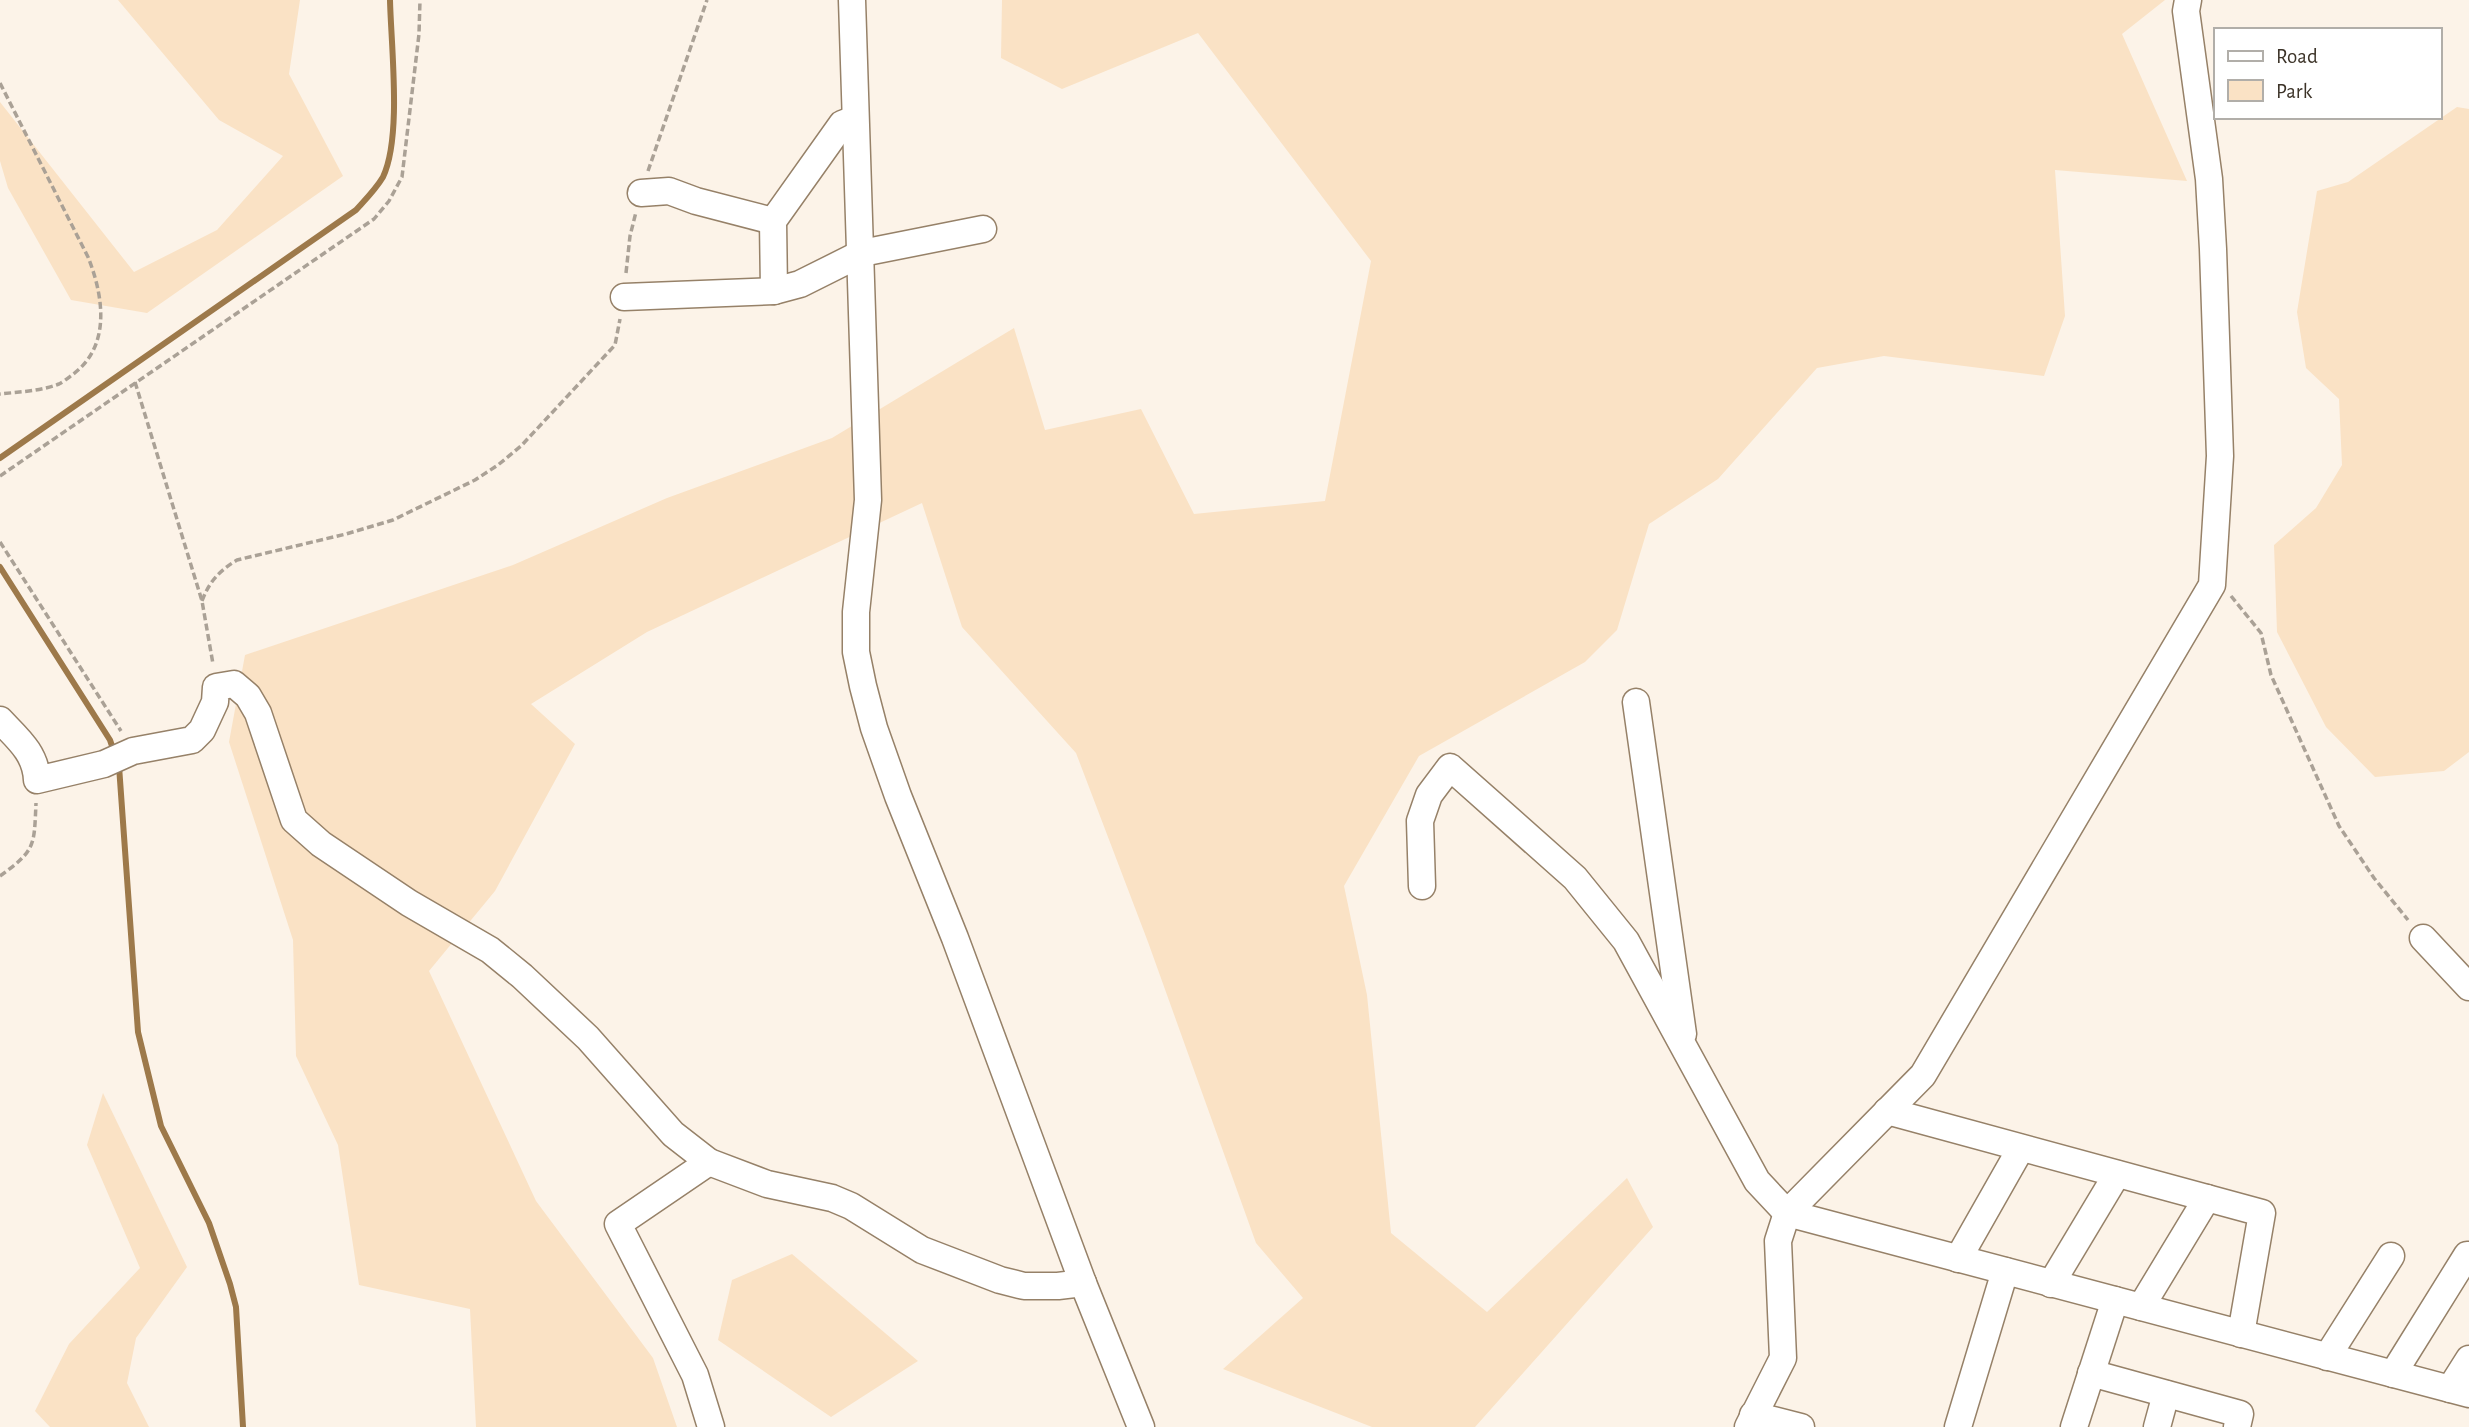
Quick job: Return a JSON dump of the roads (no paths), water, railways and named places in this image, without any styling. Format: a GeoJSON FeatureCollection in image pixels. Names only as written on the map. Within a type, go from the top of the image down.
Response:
{"type":"FeatureCollection","features":[{"type":"Feature","properties":{"kind":"street"},"geometry":{"type":"LineString","coordinates":[[852,0],[868,500],[856,612],[856,652],[874,727],[898,796],[955,938],[1083,1283],[1140,1427]]}},
{"type":"Feature","properties":{"kind":"street"},"geometry":{"type":"LineString","coordinates":[[1801,1427],[1750,1421],[1783,1358],[1778,1241],[1787,1213],[1923,1075],[2212,585],[2220,456],[2213,249],[2209,178],[2186,11],[2188,0]]}},
{"type":"Feature","properties":{"kind":"street"},"geometry":{"type":"LineString","coordinates":[[774,292],[773,221],[842,124],[855,118]]}},
{"type":"Feature","properties":{"kind":"street"},"geometry":{"type":"LineString","coordinates":[[641,194],[670,191],[696,201],[773,221]]}},
{"type":"Feature","properties":{"kind":"street"},"geometry":{"type":"LineString","coordinates":[[624,297],[774,292],[800,284],[862,253],[983,229]]}},
{"type":"Feature","properties":{"kind":"street"},"geometry":{"type":"LineString","coordinates":[[0,720],[26,747],[36,766],[37,780],[104,764],[133,751],[192,740],[202,730],[215,702],[216,687],[234,684],[248,696],[265,732],[294,820],[321,844],[409,903],[491,950],[523,976],[589,1038],[674,1134],[709,1162],[767,1184],[832,1198],[851,1206],[922,1250],[1000,1280],[1024,1286],[1083,1283]]}},
{"type":"Feature","properties":{"kind":"street"},"geometry":{"type":"LineString","coordinates":[[1636,702],[1685,1049]]}},
{"type":"Feature","properties":{"kind":"street"},"geometry":{"type":"LineString","coordinates":[[1422,887],[1420,821],[1429,795],[1450,767],[1575,878],[1626,941],[1757,1181],[1787,1213],[2459,1392],[2469,1359]]}},
{"type":"Feature","properties":{"kind":"street"},"geometry":{"type":"LineString","coordinates":[[2423,938],[2469,987]]}},
{"type":"Feature","properties":{"kind":"street"},"geometry":{"type":"LineString","coordinates":[[1887,1111],[2262,1213],[2241,1334]]}},
{"type":"Feature","properties":{"kind":"street"},"geometry":{"type":"LineString","coordinates":[[1958,1259],[2021,1148]]}},
{"type":"Feature","properties":{"kind":"street"},"geometry":{"type":"LineString","coordinates":[[709,1162],[618,1224],[695,1375],[712,1427]]}},
{"type":"Feature","properties":{"kind":"street"},"geometry":{"type":"LineString","coordinates":[[2051,1283],[2117,1174]]}},
{"type":"Feature","properties":{"kind":"street"},"geometry":{"type":"LineString","coordinates":[[2141,1307],[2207,1199]]}},
{"type":"Feature","properties":{"kind":"street"},"geometry":{"type":"LineString","coordinates":[[2393,1374],[2469,1255]]}},
{"type":"Feature","properties":{"kind":"street"},"geometry":{"type":"LineString","coordinates":[[2327,1357],[2391,1256]]}},
{"type":"Feature","properties":{"kind":"street"},"geometry":{"type":"LineString","coordinates":[[1958,1427],[2005,1271]]}},
{"type":"Feature","properties":{"kind":"street"},"geometry":{"type":"LineString","coordinates":[[2074,1427],[2115,1300]]}},
{"type":"Feature","properties":{"kind":"street"},"geometry":{"type":"LineString","coordinates":[[2091,1373],[2240,1414],[2237,1427]]}},
{"type":"Feature","properties":{"kind":"street"},"geometry":{"type":"LineString","coordinates":[[2157,1427],[2166,1394]]}},
{"type":"Feature","properties":{"kind":"waterway"},"geometry":{"type":"LineString","coordinates":[[0,458],[356,210],[370,194],[383,177],[392,139],[394,91],[390,0]]}},
{"type":"Feature","properties":{"kind":"waterway"},"geometry":{"type":"LineString","coordinates":[[0,567],[110,740],[114,752]]}},
{"type":"Feature","properties":{"kind":"waterway"},"geometry":{"type":"LineString","coordinates":[[119,766],[138,1032],[161,1126],[209,1223],[230,1284],[236,1307],[243,1427]]}}]}
